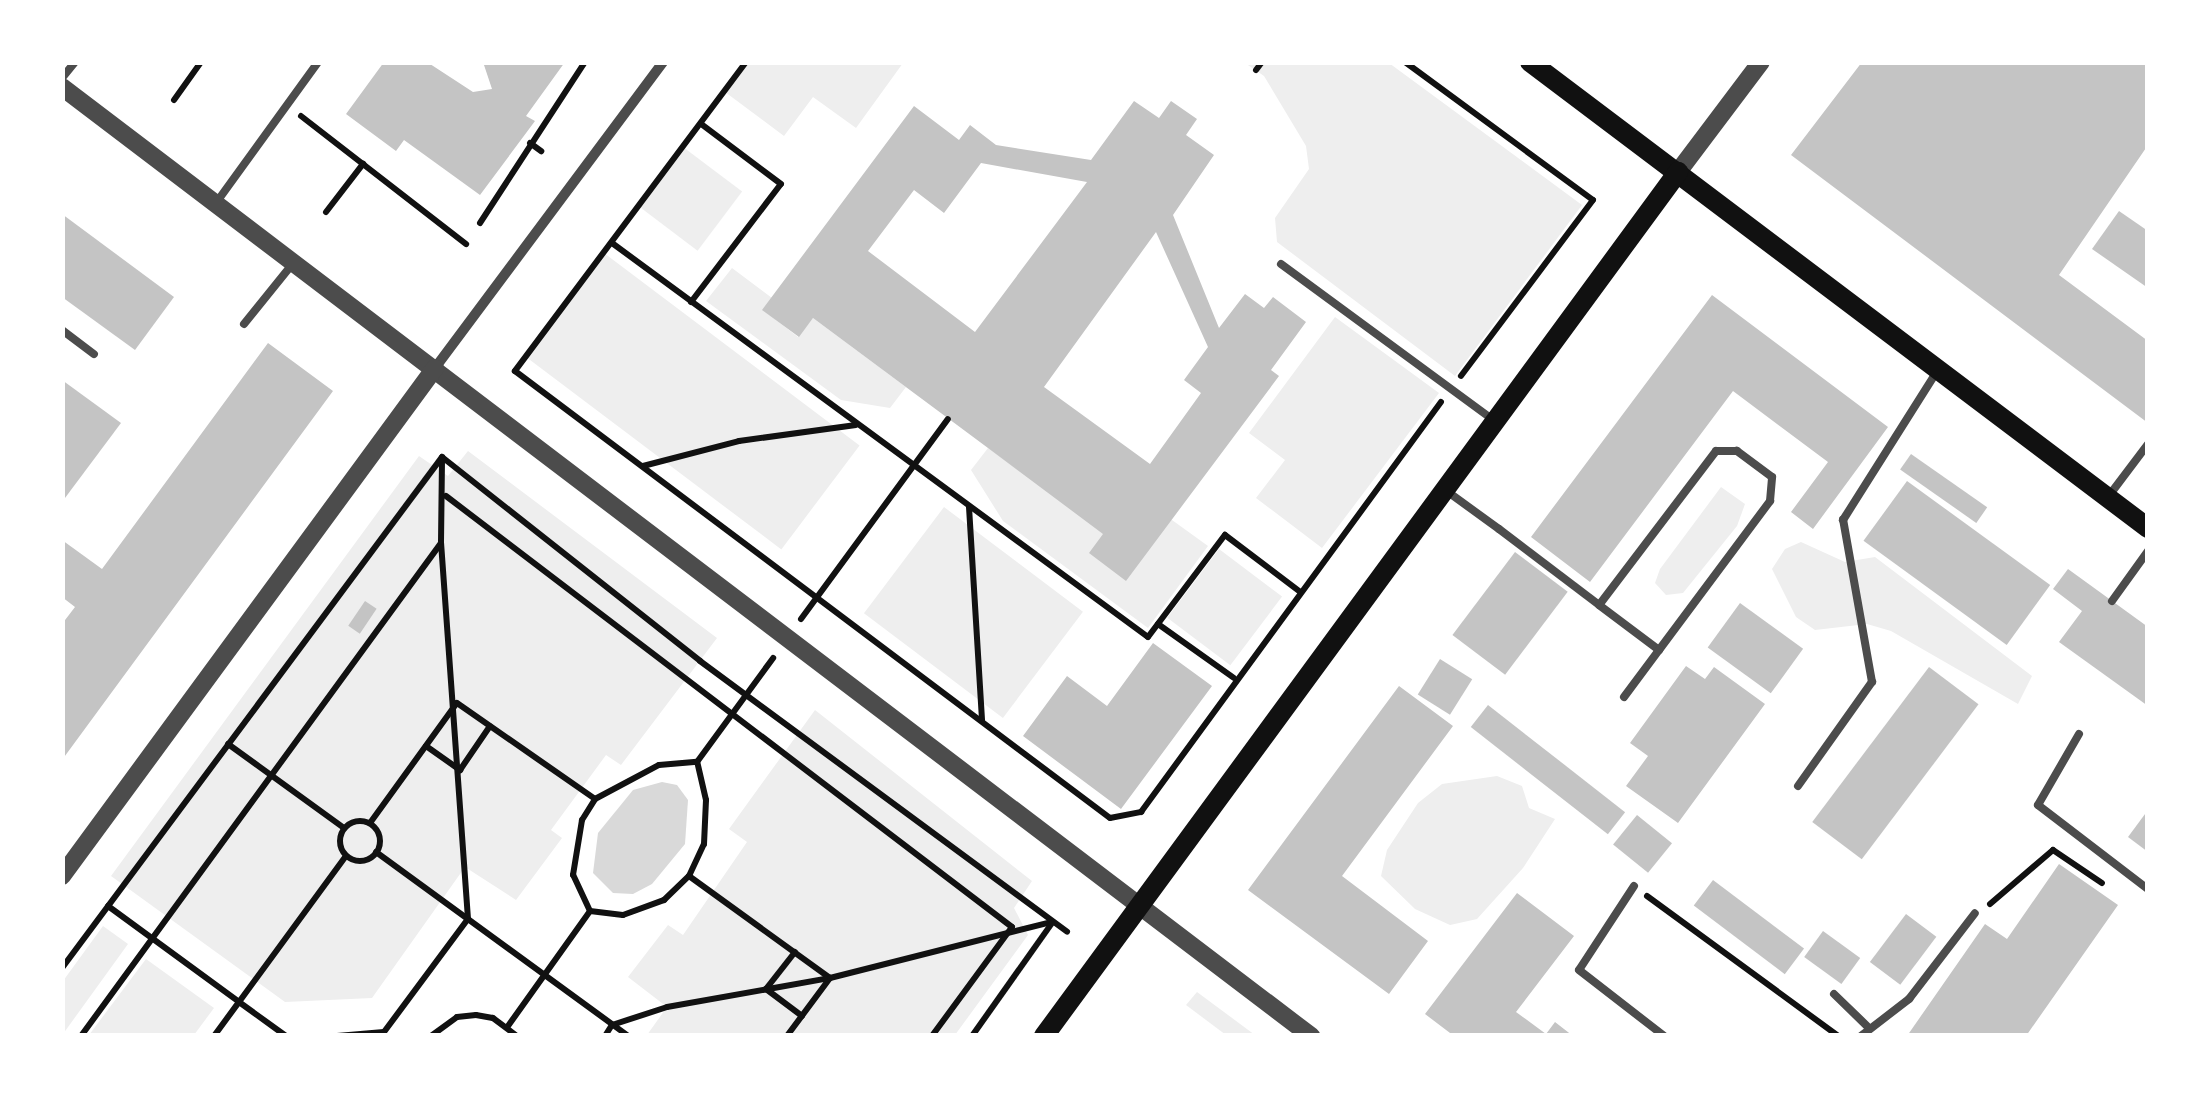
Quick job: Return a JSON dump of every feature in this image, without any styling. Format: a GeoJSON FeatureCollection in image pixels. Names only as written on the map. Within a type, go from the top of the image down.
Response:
{"type":"FeatureCollection","features":[{"type":"Feature","properties":{"kind":"main road"},"geometry":{"type":"LineString","coordinates":[[1530,62],[2148,528]]}},
{"type":"Feature","properties":{"kind":"main road"},"geometry":{"type":"LineString","coordinates":[[1044,1036],[1678,172]]}},
{"type":"Feature","properties":{"kind":"street"},"geometry":{"type":"LineString","coordinates":[[62,876],[663,62]]}},
{"type":"Feature","properties":{"kind":"street"},"geometry":{"type":"LineString","coordinates":[[1678,172],[1761,62]]}},
{"type":"Feature","properties":{"kind":"street"},"geometry":{"type":"LineString","coordinates":[[62,87],[1312,1036]]}},
{"type":"Feature","properties":{"kind":"lane"},"geometry":{"type":"LineString","coordinates":[[62,78],[75,62]]}},
{"type":"Feature","properties":{"kind":"lane"},"geometry":{"type":"LineString","coordinates":[[216,203],[318,62]]}},
{"type":"Feature","properties":{"kind":"lane"},"geometry":{"type":"LineString","coordinates":[[244,324],[294,262]]}},
{"type":"Feature","properties":{"kind":"lane"},"geometry":{"type":"LineString","coordinates":[[1281,264],[1495,422]]}},
{"type":"Feature","properties":{"kind":"lane"},"geometry":{"type":"LineString","coordinates":[[62,330],[94,354]]}},
{"type":"Feature","properties":{"kind":"lane"},"geometry":{"type":"LineString","coordinates":[[1798,786],[1872,682],[1843,520],[1938,369]]}},
{"type":"Feature","properties":{"kind":"lane"},"geometry":{"type":"LineString","coordinates":[[2108,497],[2148,444]]}},
{"type":"Feature","properties":{"kind":"lane"},"geometry":{"type":"LineString","coordinates":[[1600,605],[1716,451],[1737,451],[1772,477],[1770,501],[1624,697]]}},
{"type":"Feature","properties":{"kind":"lane"},"geometry":{"type":"LineString","coordinates":[[1445,489],[1659,650]]}},
{"type":"Feature","properties":{"kind":"lane"},"geometry":{"type":"LineString","coordinates":[[2112,601],[2148,552]]}},
{"type":"Feature","properties":{"kind":"lane"},"geometry":{"type":"LineString","coordinates":[[2078,734],[2038,806],[2148,889]]}},
{"type":"Feature","properties":{"kind":"lane"},"geometry":{"type":"LineString","coordinates":[[1634,886],[1579,970],[1664,1036]]}},
{"type":"Feature","properties":{"kind":"lane"},"geometry":{"type":"LineString","coordinates":[[1860,1036],[1868,1026],[1909,1000],[1975,912]]}},
{"type":"Feature","properties":{"kind":"lane"},"geometry":{"type":"LineString","coordinates":[[1834,994],[1868,1026]]}},
{"type":"Feature","properties":{"kind":"path"},"geometry":{"type":"LineString","coordinates":[[174,100],[201,62]]}},
{"type":"Feature","properties":{"kind":"path"},"geometry":{"type":"LineString","coordinates":[[480,223],[530,144],[534,126],[585,62]]}},
{"type":"Feature","properties":{"kind":"path"},"geometry":{"type":"LineString","coordinates":[[746,62],[516,371],[1110,818],[1141,812],[1234,678],[1593,200],[1404,62]]}},
{"type":"Feature","properties":{"kind":"path"},"geometry":{"type":"LineString","coordinates":[[1256,70],[1262,62]]}},
{"type":"Feature","properties":{"kind":"path"},"geometry":{"type":"LineString","coordinates":[[288,106],[466,244]]}},
{"type":"Feature","properties":{"kind":"path"},"geometry":{"type":"LineString","coordinates":[[691,302],[780,184],[701,124]]}},
{"type":"Feature","properties":{"kind":"path"},"geometry":{"type":"LineString","coordinates":[[530,144],[541,151]]}},
{"type":"Feature","properties":{"kind":"path"},"geometry":{"type":"LineString","coordinates":[[326,212],[363,164]]}},
{"type":"Feature","properties":{"kind":"path"},"geometry":{"type":"LineString","coordinates":[[612,243],[1148,637],[1224,535],[1300,591]]}},
{"type":"Feature","properties":{"kind":"path"},"geometry":{"type":"LineString","coordinates":[[816,598],[948,419]]}},
{"type":"Feature","properties":{"kind":"path"},"geometry":{"type":"LineString","coordinates":[[642,467],[739,441],[857,424]]}},
{"type":"Feature","properties":{"kind":"path"},"geometry":{"type":"LineString","coordinates":[[337,1036],[387,1034],[468,920],[457,703],[441,542],[446,496],[442,457]]}},
{"type":"Feature","properties":{"kind":"path"},"geometry":{"type":"LineString","coordinates":[[442,457],[746,695],[1066,932]]}},
{"type":"Feature","properties":{"kind":"path"},"geometry":{"type":"LineString","coordinates":[[62,968],[442,457]]}},
{"type":"Feature","properties":{"kind":"path"},"geometry":{"type":"LineString","coordinates":[[446,496],[1012,927]]}},
{"type":"Feature","properties":{"kind":"path"},"geometry":{"type":"LineString","coordinates":[[969,507],[982,722]]}},
{"type":"Feature","properties":{"kind":"path"},"geometry":{"type":"LineString","coordinates":[[80,1036],[441,542]]}},
{"type":"Feature","properties":{"kind":"path"},"geometry":{"type":"LineString","coordinates":[[1158,624],[1234,678]]}},
{"type":"Feature","properties":{"kind":"path"},"geometry":{"type":"LineString","coordinates":[[590,911],[636,910],[664,900],[689,876],[704,844],[706,800],[697,762],[746,695]]}},
{"type":"Feature","properties":{"kind":"path"},"geometry":{"type":"LineString","coordinates":[[228,744],[344,828],[370,823],[457,703]]}},
{"type":"Feature","properties":{"kind":"path"},"geometry":{"type":"LineString","coordinates":[[457,703],[595,799]]}},
{"type":"Feature","properties":{"kind":"path"},"geometry":{"type":"LineString","coordinates":[[460,770],[490,726]]}},
{"type":"Feature","properties":{"kind":"path"},"geometry":{"type":"LineString","coordinates":[[426,746],[460,770]]}},
{"type":"Feature","properties":{"kind":"path"},"geometry":{"type":"LineString","coordinates":[[590,911],[573,875],[582,820],[595,799],[659,765],[697,762]]}},
{"type":"Feature","properties":{"kind":"path"},"geometry":{"type":"LineString","coordinates":[[344,828],[340,844],[346,856],[364,861],[376,852],[380,838],[370,823]]}},
{"type":"Feature","properties":{"kind":"path"},"geometry":{"type":"LineString","coordinates":[[1975,912],[2009,892],[2053,850],[2109,888]]}},
{"type":"Feature","properties":{"kind":"path"},"geometry":{"type":"LineString","coordinates":[[376,852],[628,1036]]}},
{"type":"Feature","properties":{"kind":"path"},"geometry":{"type":"LineString","coordinates":[[214,1036],[346,856]]}},
{"type":"Feature","properties":{"kind":"path"},"geometry":{"type":"LineString","coordinates":[[689,876],[830,978]]}},
{"type":"Feature","properties":{"kind":"path"},"geometry":{"type":"LineString","coordinates":[[1634,886],[1838,1036]]}},
{"type":"Feature","properties":{"kind":"path"},"geometry":{"type":"LineString","coordinates":[[108,906],[286,1036]]}},
{"type":"Feature","properties":{"kind":"path"},"geometry":{"type":"LineString","coordinates":[[508,1026],[590,911]]}},
{"type":"Feature","properties":{"kind":"path"},"geometry":{"type":"LineString","coordinates":[[605,1036],[612,1025],[667,1007],[830,978],[1012,927],[1052,922]]}},
{"type":"Feature","properties":{"kind":"path"},"geometry":{"type":"LineString","coordinates":[[972,1036],[1052,922]]}},
{"type":"Feature","properties":{"kind":"path"},"geometry":{"type":"LineString","coordinates":[[932,1036],[1012,927]]}},
{"type":"Feature","properties":{"kind":"path"},"geometry":{"type":"LineString","coordinates":[[766,989],[795,952]]}},
{"type":"Feature","properties":{"kind":"path"},"geometry":{"type":"LineString","coordinates":[[787,1036],[830,978]]}},
{"type":"Feature","properties":{"kind":"path"},"geometry":{"type":"LineString","coordinates":[[766,989],[802,1016]]}},
{"type":"Feature","properties":{"kind":"path"},"geometry":{"type":"LineString","coordinates":[[431,1036],[458,1017],[476,1014],[508,1026],[517,1036]]}},
{"type":"Feature","properties":{"kind":"shaded area"},"geometry":{"type":"Polygon","coordinates":[[[746,63],[903,63],[856,128],[813,97],[784,136],[725,92],[746,63]]]}},
{"type":"Feature","properties":{"kind":"shaded area"},"geometry":{"type":"Polygon","coordinates":[[[1245,63],[1389,63],[1582,205],[1455,376],[1277,242],[1275,218],[1309,169],[1306,146],[1264,76],[1245,63]]]}},
{"type":"Feature","properties":{"kind":"shaded area"},"geometry":{"type":"Polygon","coordinates":[[[683,147],[742,192],[698,251],[638,206],[683,147]]]}},
{"type":"Feature","properties":{"kind":"shaded area"},"geometry":{"type":"Polygon","coordinates":[[[604,253],[860,446],[781,549],[526,357],[604,253]]]}},
{"type":"Feature","properties":{"kind":"shaded area"},"geometry":{"type":"Polygon","coordinates":[[[732,268],[772,298],[763,310],[798,337],[813,318],[906,387],[890,408],[841,400],[706,301],[732,268]]]}},
{"type":"Feature","properties":{"kind":"shaded area"},"geometry":{"type":"Polygon","coordinates":[[[1335,317],[1439,393],[1322,548],[1256,498],[1285,460],[1249,433],[1335,317]]]}},
{"type":"Feature","properties":{"kind":"shaded area"},"geometry":{"type":"Polygon","coordinates":[[[988,448],[1172,520],[1208,546],[1148,628],[1003,521],[971,470],[988,448]]]}},
{"type":"Feature","properties":{"kind":"shaded area"},"geometry":{"type":"Polygon","coordinates":[[[468,451],[717,638],[621,765],[606,755],[551,830],[562,838],[516,900],[465,867],[372,998],[285,1002],[111,876],[419,456],[448,476],[468,451]]]}},
{"type":"Feature","properties":{"kind":"shaded area"},"geometry":{"type":"Polygon","coordinates":[[[1721,487],[1745,504],[1737,526],[1683,593],[1666,595],[1655,583],[1660,569],[1721,487]]]}},
{"type":"Feature","properties":{"kind":"shaded area"},"geometry":{"type":"Polygon","coordinates":[[[944,507],[1083,612],[1003,718],[864,613],[944,507]]]}},
{"type":"Feature","properties":{"kind":"shaded area"},"geometry":{"type":"Polygon","coordinates":[[[1801,542],[1845,562],[1875,557],[2032,676],[2018,704],[1891,631],[1867,624],[1815,630],[1796,617],[1772,569],[1785,549],[1801,542]]]}},
{"type":"Feature","properties":{"kind":"shaded area"},"geometry":{"type":"Polygon","coordinates":[[[1219,549],[1282,597],[1230,665],[1167,618],[1219,549]]]}},
{"type":"Feature","properties":{"kind":"shaded area"},"geometry":{"type":"Polygon","coordinates":[[[815,710],[1032,881],[1014,908],[1028,935],[955,1035],[647,1035],[667,1007],[628,977],[668,925],[683,935],[747,842],[729,829],[815,710]]]}},
{"type":"Feature","properties":{"kind":"shaded area"},"geometry":{"type":"Polygon","coordinates":[[[1497,776],[1522,786],[1529,808],[1555,819],[1523,868],[1477,919],[1450,925],[1415,909],[1381,876],[1387,850],[1418,803],[1442,784],[1497,776]]]}},
{"type":"Feature","properties":{"kind":"shaded area"},"geometry":{"type":"Polygon","coordinates":[[[662,782],[677,785],[688,800],[685,844],[652,884],[633,894],[613,893],[593,873],[598,833],[633,790],[662,782]]]}},
{"type":"Feature","properties":{"kind":"shaded area"},"geometry":{"type":"Polygon","coordinates":[[[103,926],[128,944],[63,1034],[63,981],[103,926]]]}},
{"type":"Feature","properties":{"kind":"shaded area"},"geometry":{"type":"Polygon","coordinates":[[[146,959],[214,1008],[194,1035],[89,1035],[146,959]]]}},
{"type":"Feature","properties":{"kind":"shaded area"},"geometry":{"type":"Polygon","coordinates":[[[1197,992],[1255,1035],[1226,1035],[1186,1005],[1197,992]]]}},
{"type":"Feature","properties":{"kind":"building"},"geometry":{"type":"Polygon","coordinates":[[[384,62],[427,62],[473,92],[492,89],[483,62],[565,62],[526,116],[535,121],[480,195],[404,140],[396,151],[346,114],[384,62]]]}},
{"type":"Feature","properties":{"kind":"building"},"geometry":{"type":"Polygon","coordinates":[[[1862,62],[2148,62],[2148,145],[2059,275],[2148,341],[2148,423],[1791,155],[1862,62]]]}},
{"type":"Feature","properties":{"kind":"building"},"geometry":{"type":"Polygon","coordinates":[[[1134,101],[1159,118],[1171,101],[1197,119],[1186,135],[1214,155],[1173,215],[1219,328],[1245,294],[1264,308],[1273,297],[1306,322],[1271,370],[1279,376],[1126,581],[1089,553],[1103,534],[988,448],[813,318],[799,337],[762,310],[914,106],[959,140],[970,125],[996,145],[1091,160],[1134,101]],[[981,163],[944,213],[914,190],[868,251],[975,332],[1087,182],[981,163]],[[1156,232],[1044,387],[1150,464],[1201,393],[1184,380],[1208,347],[1156,232]]]}},
{"type":"Feature","properties":{"kind":"building"},"geometry":{"type":"Polygon","coordinates":[[[2119,211],[2148,231],[2148,288],[2092,249],[2119,211]]]}},
{"type":"Feature","properties":{"kind":"building"},"geometry":{"type":"Polygon","coordinates":[[[62,214],[174,297],[135,350],[62,297],[62,214]]]}},
{"type":"Feature","properties":{"kind":"building"},"geometry":{"type":"Polygon","coordinates":[[[1712,295],[1888,427],[1813,529],[1791,512],[1828,462],[1733,391],[1590,582],[1531,537],[1712,295]]]}},
{"type":"Feature","properties":{"kind":"building"},"geometry":{"type":"Polygon","coordinates":[[[268,343],[333,391],[62,760],[62,624],[75,607],[62,597],[62,540],[102,569],[268,343]]]}},
{"type":"Feature","properties":{"kind":"building"},"geometry":{"type":"Polygon","coordinates":[[[62,380],[121,423],[62,502],[62,380]]]}},
{"type":"Feature","properties":{"kind":"building"},"geometry":{"type":"Polygon","coordinates":[[[1911,454],[1987,507],[1976,523],[1900,470],[1911,454]]]}},
{"type":"Feature","properties":{"kind":"building"},"geometry":{"type":"Polygon","coordinates":[[[1907,481],[2050,585],[2007,645],[1864,541],[1907,481]]]}},
{"type":"Feature","properties":{"kind":"building"},"geometry":{"type":"Polygon","coordinates":[[[1515,552],[1568,592],[1505,675],[1452,635],[1515,552]]]}},
{"type":"Feature","properties":{"kind":"building"},"geometry":{"type":"Polygon","coordinates":[[[2068,569],[2148,627],[2148,706],[2059,642],[2082,611],[2053,589],[2068,569]]]}},
{"type":"Feature","properties":{"kind":"building"},"geometry":{"type":"Polygon","coordinates":[[[365,601],[377,609],[360,634],[348,626],[365,601]]]}},
{"type":"Feature","properties":{"kind":"building"},"geometry":{"type":"Polygon","coordinates":[[[1740,603],[1803,649],[1771,693],[1708,647],[1740,603]]]}},
{"type":"Feature","properties":{"kind":"building"},"geometry":{"type":"Polygon","coordinates":[[[1153,643],[1212,686],[1121,809],[1023,736],[1067,676],[1107,706],[1153,643]]]}},
{"type":"Feature","properties":{"kind":"building"},"geometry":{"type":"Polygon","coordinates":[[[1440,659],[1472,679],[1450,715],[1418,695],[1440,659]]]}},
{"type":"Feature","properties":{"kind":"building"},"geometry":{"type":"Polygon","coordinates":[[[1686,666],[1705,679],[1714,667],[1765,704],[1678,823],[1626,786],[1648,756],[1630,743],[1686,666]]]}},
{"type":"Feature","properties":{"kind":"building"},"geometry":{"type":"Polygon","coordinates":[[[1929,667],[1979,704],[1862,859],[1812,822],[1929,667]]]}},
{"type":"Feature","properties":{"kind":"building"},"geometry":{"type":"Polygon","coordinates":[[[1399,686],[1453,726],[1342,876],[1428,941],[1389,994],[1248,890],[1399,686]]]}},
{"type":"Feature","properties":{"kind":"building"},"geometry":{"type":"Polygon","coordinates":[[[1488,705],[1625,812],[1608,834],[1471,727],[1488,705]]]}},
{"type":"Feature","properties":{"kind":"building"},"geometry":{"type":"Polygon","coordinates":[[[2148,810],[2148,852],[2128,837],[2148,810]]]}},
{"type":"Feature","properties":{"kind":"building"},"geometry":{"type":"Polygon","coordinates":[[[1637,815],[1672,843],[1648,873],[1613,845],[1637,815]]]}},
{"type":"Feature","properties":{"kind":"building"},"geometry":{"type":"Polygon","coordinates":[[[2059,864],[2118,905],[2026,1036],[1907,1036],[1985,924],[2007,939],[2059,864]]]}},
{"type":"Feature","properties":{"kind":"building"},"geometry":{"type":"Polygon","coordinates":[[[1713,880],[1804,949],[1785,974],[1694,906],[1713,880]]]}},
{"type":"Feature","properties":{"kind":"building"},"geometry":{"type":"Polygon","coordinates":[[[1517,893],[1574,936],[1516,1012],[1546,1034],[1555,1022],[1573,1036],[1454,1036],[1425,1014],[1517,893]]]}},
{"type":"Feature","properties":{"kind":"building"},"geometry":{"type":"Polygon","coordinates":[[[1906,914],[1936,937],[1900,985],[1870,962],[1906,914]]]}},
{"type":"Feature","properties":{"kind":"building"},"geometry":{"type":"Polygon","coordinates":[[[1823,931],[1860,958],[1841,984],[1804,957],[1823,931]]]}}]}
